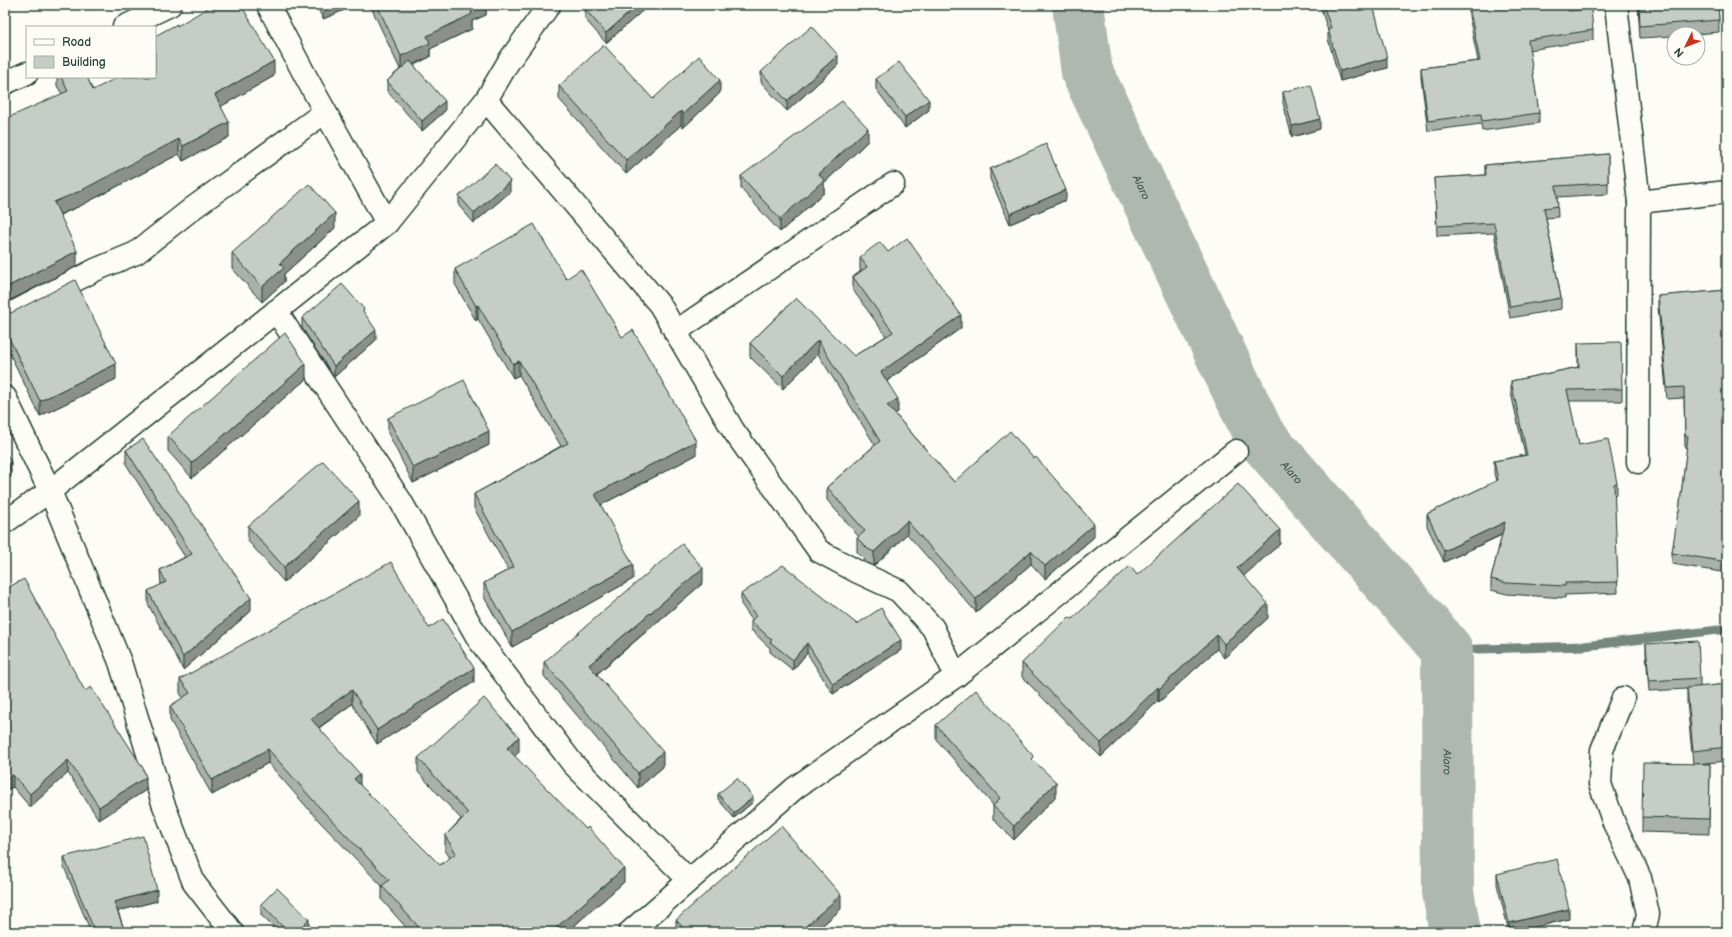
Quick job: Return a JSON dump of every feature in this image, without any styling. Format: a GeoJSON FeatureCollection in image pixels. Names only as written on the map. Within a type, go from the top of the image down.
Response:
{"type":"FeatureCollection","features":[{"type":"Feature","properties":{"kind":"street"},"geometry":{"type":"LineString","coordinates":[[126,26],[170,5]]}},
{"type":"Feature","properties":{"kind":"street"},"geometry":{"type":"LineString","coordinates":[[268,5],[325,112],[387,223]]}},
{"type":"Feature","properties":{"kind":"street"},"geometry":{"type":"LineString","coordinates":[[5,522],[50,491],[387,223],[486,100],[509,61],[549,5]]}},
{"type":"Feature","properties":{"kind":"street"},"geometry":{"type":"LineString","coordinates":[[1616,5],[1639,202],[1638,462]]}},
{"type":"Feature","properties":{"kind":"street"},"geometry":{"type":"LineString","coordinates":[[5,83],[26,73]]}},
{"type":"Feature","properties":{"kind":"street"},"geometry":{"type":"LineString","coordinates":[[486,100],[660,305],[733,430],[820,551],[858,572],[899,591],[933,628],[956,676]]}},
{"type":"Feature","properties":{"kind":"street"},"geometry":{"type":"LineString","coordinates":[[5,317],[95,270],[136,253],[193,208],[325,112]]}},
{"type":"Feature","properties":{"kind":"street"},"geometry":{"type":"LineString","coordinates":[[675,332],[894,184]]}},
{"type":"Feature","properties":{"kind":"street"},"geometry":{"type":"LineString","coordinates":[[1639,202],[1727,192]]}},
{"type":"Feature","properties":{"kind":"street"},"geometry":{"type":"LineString","coordinates":[[276,311],[400,500],[479,640],[573,764],[689,880]]}},
{"type":"Feature","properties":{"kind":"street"},"geometry":{"type":"LineString","coordinates":[[5,397],[50,491],[120,662],[163,803],[194,883],[232,932]]}},
{"type":"Feature","properties":{"kind":"street"},"geometry":{"type":"LineString","coordinates":[[630,932],[795,788],[956,676],[1236,452]]}},
{"type":"Feature","properties":{"kind":"street"},"geometry":{"type":"LineString","coordinates":[[1623,698],[1602,750],[1600,784],[1614,823],[1640,878],[1648,914],[1644,932]]}},
{"type":"Feature","properties":{"kind":"building"},"geometry":{"type":"Polygon","coordinates":[[[213,5],[241,5],[274,61],[215,95],[229,122],[183,146],[179,139],[80,191],[54,202],[77,251],[5,288],[5,119],[68,91],[62,78],[87,78],[93,90],[116,78],[156,78],[156,35],[177,24],[177,26],[213,5]]]}},
{"type":"Feature","properties":{"kind":"building"},"geometry":{"type":"Polygon","coordinates":[[[377,5],[476,5],[470,8],[472,14],[427,36],[430,43],[401,56],[377,5]]]}},
{"type":"Feature","properties":{"kind":"building"},"geometry":{"type":"Polygon","coordinates":[[[589,5],[638,5],[606,33],[585,9],[589,5]]]}},
{"type":"Feature","properties":{"kind":"building"},"geometry":{"type":"Polygon","coordinates":[[[1323,5],[1373,5],[1387,58],[1340,71],[1328,29],[1331,28],[1323,5]]]}},
{"type":"Feature","properties":{"kind":"building"},"geometry":{"type":"Polygon","coordinates":[[[1567,5],[1568,11],[1591,9],[1593,30],[1528,40],[1539,113],[1482,121],[1481,114],[1428,121],[1421,68],[1480,61],[1469,6],[1567,5]]]}},
{"type":"Feature","properties":{"kind":"building"},"geometry":{"type":"Polygon","coordinates":[[[1639,5],[1718,5],[1719,20],[1640,26],[1639,5]]]}},
{"type":"Feature","properties":{"kind":"building"},"geometry":{"type":"Polygon","coordinates":[[[812,26],[838,55],[787,101],[761,72],[812,26]]]}},
{"type":"Feature","properties":{"kind":"building"},"geometry":{"type":"Polygon","coordinates":[[[1724,33],[1727,33],[1727,57],[1726,57],[1724,33]]]}},
{"type":"Feature","properties":{"kind":"building"},"geometry":{"type":"Polygon","coordinates":[[[604,45],[653,99],[699,56],[720,80],[683,114],[681,111],[626,160],[559,86],[604,45]]]}},
{"type":"Feature","properties":{"kind":"building"},"geometry":{"type":"Polygon","coordinates":[[[410,61],[445,101],[422,121],[387,81],[410,61]]]}},
{"type":"Feature","properties":{"kind":"building"},"geometry":{"type":"Polygon","coordinates":[[[899,62],[929,100],[905,117],[876,79],[899,62]]]}},
{"type":"Feature","properties":{"kind":"building"},"geometry":{"type":"Polygon","coordinates":[[[1311,85],[1320,119],[1292,126],[1283,92],[1311,85]]]}},
{"type":"Feature","properties":{"kind":"building"},"geometry":{"type":"Polygon","coordinates":[[[842,101],[868,128],[819,174],[824,180],[780,219],[741,176],[842,101]]]}},
{"type":"Feature","properties":{"kind":"building"},"geometry":{"type":"Polygon","coordinates":[[[1046,144],[1066,190],[1010,214],[990,169],[1046,144]]]}},
{"type":"Feature","properties":{"kind":"building"},"geometry":{"type":"Polygon","coordinates":[[[1608,154],[1608,183],[1556,186],[1558,206],[1544,208],[1561,298],[1510,307],[1494,223],[1437,226],[1434,178],[1486,175],[1485,165],[1608,154]]]}},
{"type":"Feature","properties":{"kind":"building"},"geometry":{"type":"Polygon","coordinates":[[[495,164],[510,181],[474,213],[459,196],[495,164]]]}},
{"type":"Feature","properties":{"kind":"building"},"geometry":{"type":"Polygon","coordinates":[[[309,184],[335,213],[280,263],[284,268],[262,287],[232,253],[309,184]]]}},
{"type":"Feature","properties":{"kind":"building"},"geometry":{"type":"Polygon","coordinates":[[[534,224],[566,279],[581,269],[622,337],[633,330],[696,441],[595,494],[633,565],[512,632],[484,583],[514,567],[474,494],[568,443],[519,361],[513,364],[478,305],[476,306],[455,269],[534,224]]]}},
{"type":"Feature","properties":{"kind":"building"},"geometry":{"type":"Polygon","coordinates":[[[907,238],[961,315],[881,372],[898,399],[887,405],[954,482],[1010,431],[1034,459],[1036,457],[1094,524],[1045,566],[1031,551],[976,599],[907,521],[874,552],[868,549],[857,538],[865,531],[827,487],[880,441],[818,340],[783,376],[750,343],[796,298],[854,356],[893,332],[853,277],[867,267],[860,257],[880,242],[888,252],[907,238]]]}},
{"type":"Feature","properties":{"kind":"building"},"geometry":{"type":"Polygon","coordinates":[[[75,280],[116,364],[40,401],[5,330],[5,314],[11,313],[75,280]]]}},
{"type":"Feature","properties":{"kind":"building"},"geometry":{"type":"Polygon","coordinates":[[[342,284],[364,309],[363,311],[376,330],[334,366],[302,318],[342,284]]]}},
{"type":"Feature","properties":{"kind":"building"},"geometry":{"type":"Polygon","coordinates":[[[1727,290],[1727,562],[1672,553],[1679,512],[1688,436],[1685,436],[1684,387],[1667,388],[1658,296],[1727,290]]]}},
{"type":"Feature","properties":{"kind":"building"},"geometry":{"type":"Polygon","coordinates":[[[285,333],[306,364],[192,463],[168,436],[285,333]]]}},
{"type":"Feature","properties":{"kind":"building"},"geometry":{"type":"Polygon","coordinates":[[[1621,342],[1622,389],[1567,390],[1579,445],[1608,439],[1617,483],[1614,484],[1618,582],[1565,583],[1565,586],[1507,583],[1491,579],[1505,522],[1444,551],[1427,514],[1498,480],[1494,461],[1527,455],[1511,381],[1579,367],[1578,343],[1621,342]]]}},
{"type":"Feature","properties":{"kind":"building"},"geometry":{"type":"Polygon","coordinates":[[[464,380],[489,431],[413,468],[388,418],[464,380]]]}},
{"type":"Feature","properties":{"kind":"building"},"geometry":{"type":"Polygon","coordinates":[[[143,439],[251,598],[183,657],[148,591],[166,582],[160,570],[192,554],[126,450],[143,439]]]}},
{"type":"Feature","properties":{"kind":"building"},"geometry":{"type":"Polygon","coordinates":[[[5,451],[11,462],[5,466],[5,451]]]}},
{"type":"Feature","properties":{"kind":"building"},"geometry":{"type":"Polygon","coordinates":[[[323,461],[359,501],[284,567],[248,526],[323,461]]]}},
{"type":"Feature","properties":{"kind":"building"},"geometry":{"type":"Polygon","coordinates":[[[1238,484],[1280,530],[1237,568],[1268,604],[1224,644],[1217,635],[1159,689],[1158,687],[1101,743],[1022,663],[1069,617],[1072,619],[1130,566],[1137,575],[1238,484]]]}},
{"type":"Feature","properties":{"kind":"building"},"geometry":{"type":"Polygon","coordinates":[[[682,544],[703,568],[589,665],[663,752],[638,773],[544,662],[682,544]]]}},
{"type":"Feature","properties":{"kind":"building"},"geometry":{"type":"Polygon","coordinates":[[[391,562],[429,628],[443,619],[474,668],[377,730],[352,690],[311,719],[360,774],[354,779],[440,865],[456,853],[445,836],[468,813],[418,758],[484,698],[519,737],[507,748],[586,829],[588,827],[624,868],[551,932],[423,932],[382,886],[389,880],[320,808],[268,749],[212,780],[170,706],[190,693],[180,679],[391,562]]]}},
{"type":"Feature","properties":{"kind":"building"},"geometry":{"type":"Polygon","coordinates":[[[783,565],[857,624],[881,608],[901,640],[833,684],[807,643],[793,660],[770,642],[772,640],[751,621],[756,616],[741,594],[783,565]]]}},
{"type":"Feature","properties":{"kind":"building"},"geometry":{"type":"Polygon","coordinates":[[[24,579],[85,691],[91,687],[143,768],[146,777],[99,807],[68,760],[30,794],[13,775],[5,778],[5,589],[24,579]]]}},
{"type":"Feature","properties":{"kind":"building"},"geometry":{"type":"Polygon","coordinates":[[[1698,641],[1700,678],[1649,681],[1646,644],[1698,641]]]}},
{"type":"Feature","properties":{"kind":"building"},"geometry":{"type":"Polygon","coordinates":[[[1727,684],[1727,747],[1693,751],[1687,688],[1727,684]]]}},
{"type":"Feature","properties":{"kind":"building"},"geometry":{"type":"Polygon","coordinates":[[[976,690],[1034,757],[1032,759],[1056,782],[1014,826],[993,806],[1000,798],[936,725],[976,690]]]}},
{"type":"Feature","properties":{"kind":"building"},"geometry":{"type":"Polygon","coordinates":[[[1643,763],[1710,764],[1709,819],[1642,817],[1643,763]]]}},
{"type":"Feature","properties":{"kind":"building"},"geometry":{"type":"Polygon","coordinates":[[[737,778],[753,797],[734,813],[718,794],[737,778]]]}},
{"type":"Feature","properties":{"kind":"building"},"geometry":{"type":"Polygon","coordinates":[[[781,826],[841,895],[799,932],[687,932],[676,920],[781,826]]]}},
{"type":"Feature","properties":{"kind":"building"},"geometry":{"type":"Polygon","coordinates":[[[143,836],[157,890],[114,902],[125,932],[95,932],[64,857],[143,836]]]}},
{"type":"Feature","properties":{"kind":"building"},"geometry":{"type":"Polygon","coordinates":[[[1557,859],[1569,909],[1509,923],[1497,874],[1557,859]]]}},
{"type":"Feature","properties":{"kind":"building"},"geometry":{"type":"Polygon","coordinates":[[[277,888],[309,919],[296,932],[288,932],[261,904],[277,888]]]}},
{"type":"Feature","properties":{"kind":"waterway","name":"Alaro"},"geometry":{"type":"LineString","coordinates":[[1078,5],[1087,72],[1259,435],[1447,650],[1448,892],[1455,932]]}},
{"type":"Feature","properties":{"kind":"waterway"},"geometry":{"type":"LineString","coordinates":[[1447,650],[1584,646],[1727,629]]}}]}
